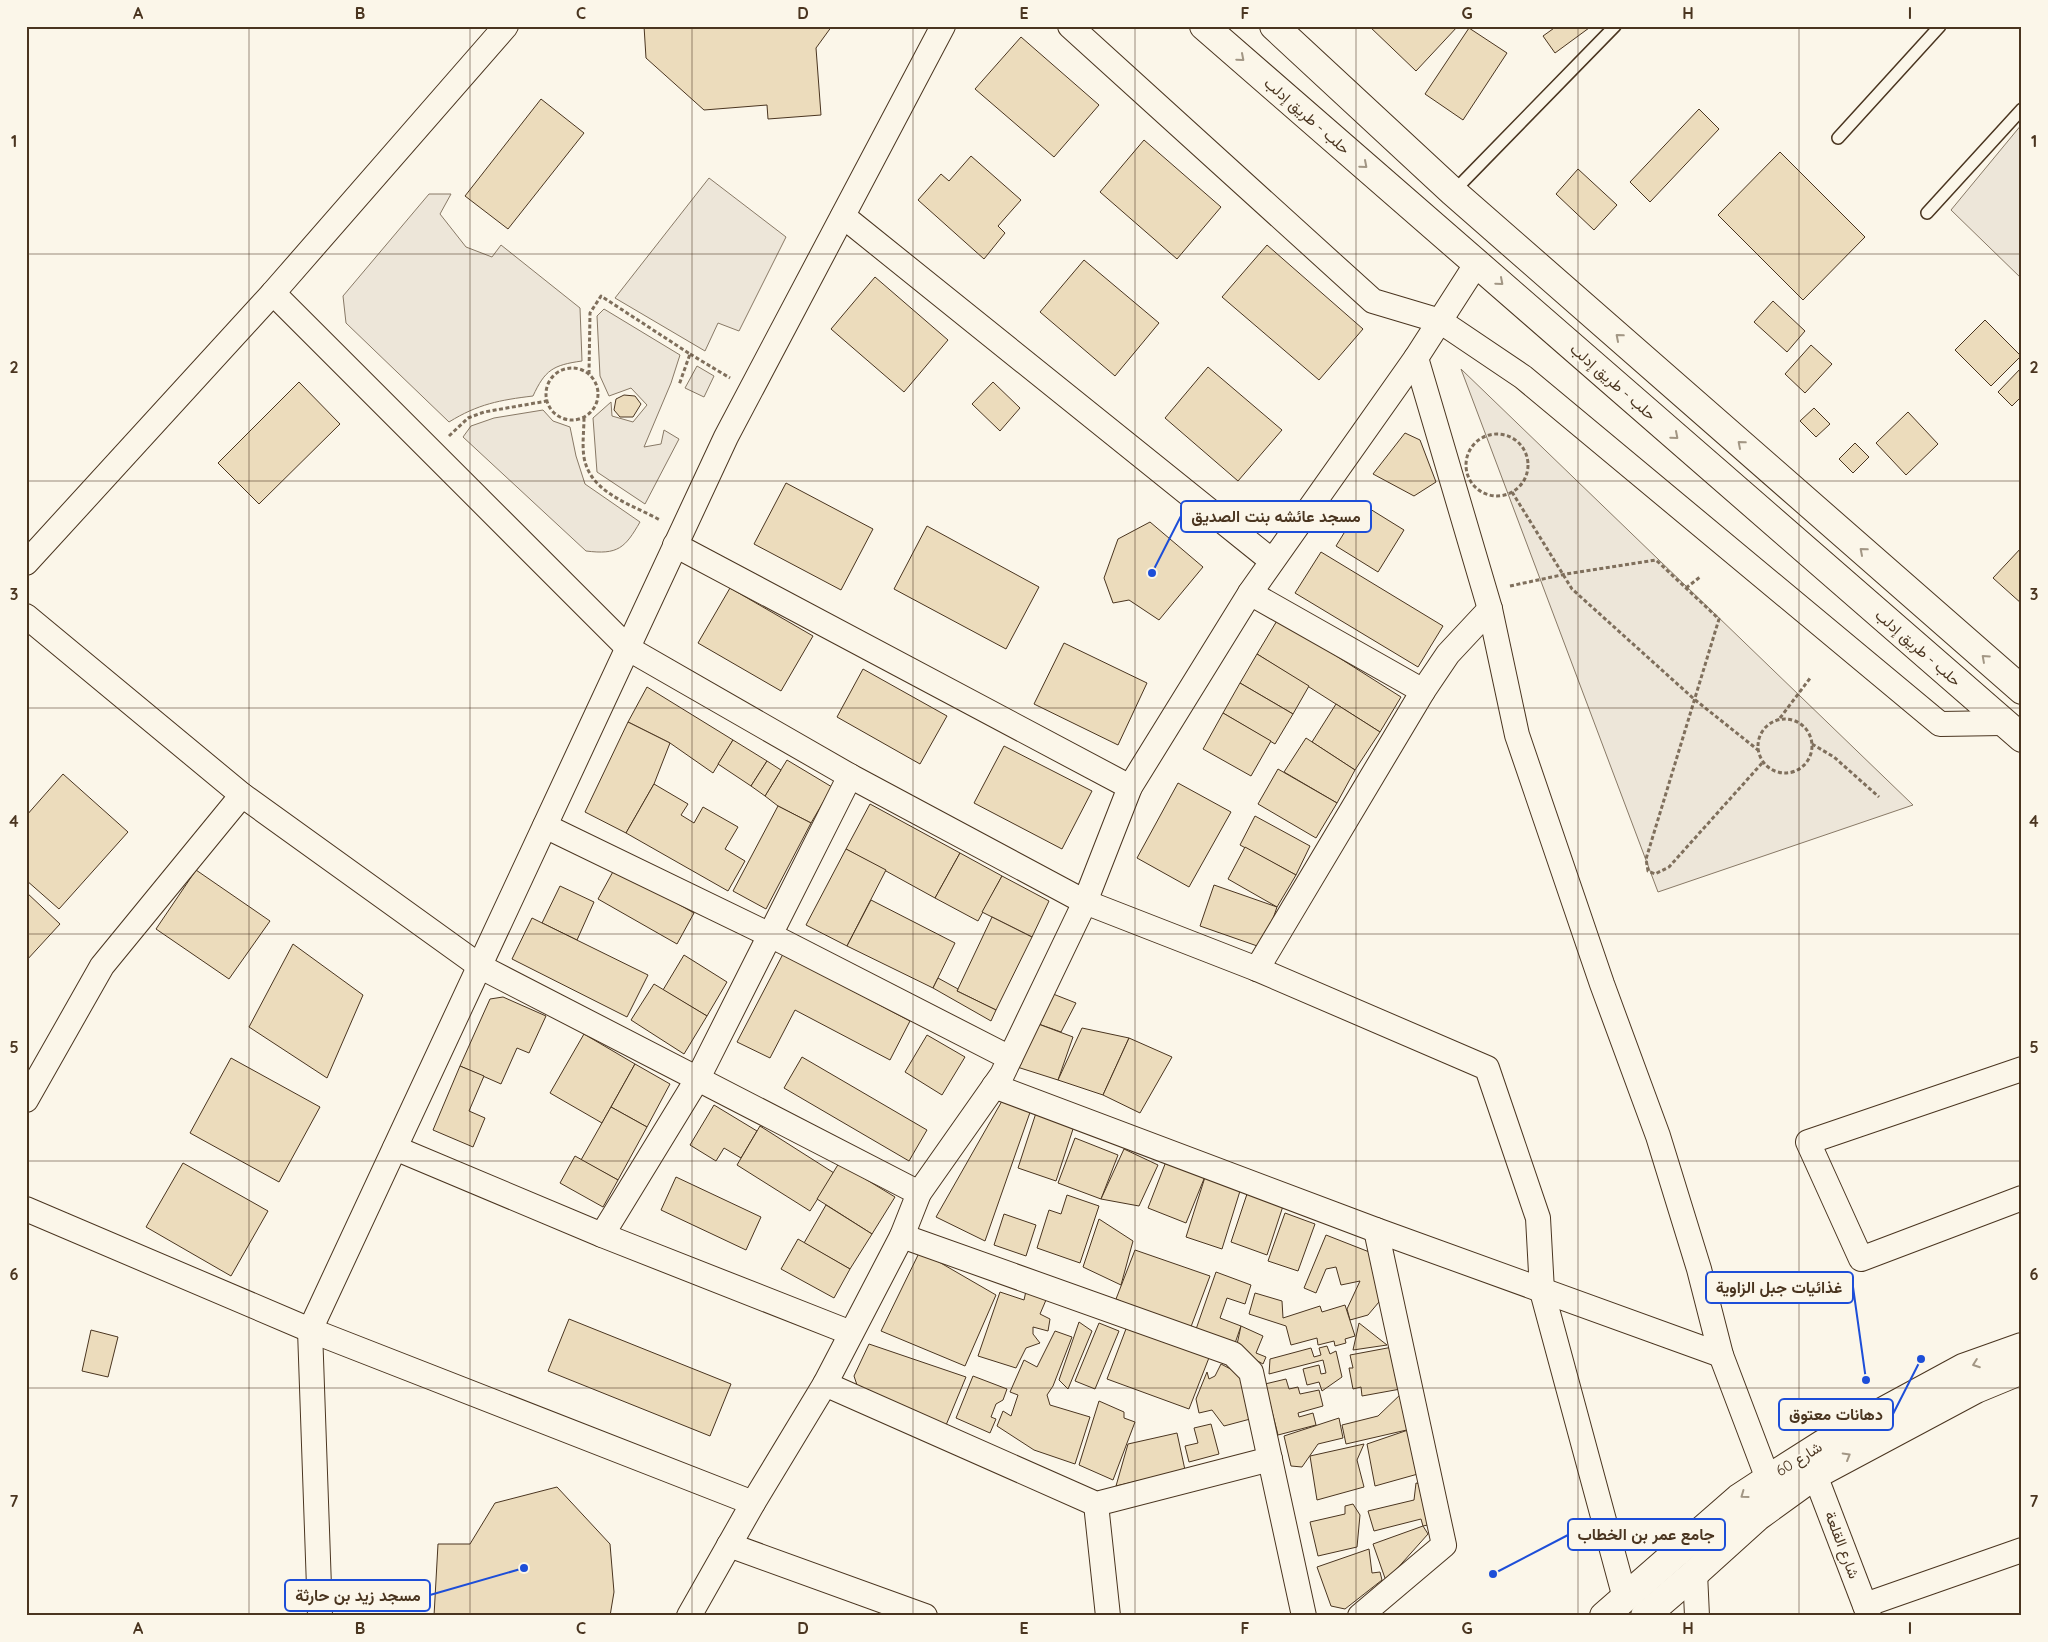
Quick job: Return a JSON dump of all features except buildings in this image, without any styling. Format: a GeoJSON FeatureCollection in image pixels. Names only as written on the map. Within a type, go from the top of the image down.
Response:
{"type":"FeatureCollection","features":[{"type":"Feature","properties":{"kind":"main road","name":"حلب - طريق إدلب"},"geometry":{"type":"LineString","coordinates":[[1204,26],[2012,730]]}},
{"type":"Feature","properties":{"kind":"main road"},"geometry":{"type":"LineString","coordinates":[[1274,26],[1453,192],[2022,690]]}},
{"type":"Feature","properties":{"kind":"main road","name":"شارع 60"},"geometry":{"type":"LineString","coordinates":[[1635,1607],[1739,1498],[1823,1444],[1963,1368],[2022,1347]]}},
{"type":"Feature","properties":{"kind":"main road","name":"شارع 60"},"geometry":{"type":"LineString","coordinates":[[1604,1616],[1635,1607],[1695,1574],[1757,1516],[1815,1475],[1976,1389],[2022,1370]]}},
{"type":"Feature","properties":{"kind":"street"},"geometry":{"type":"LineString","coordinates":[[26,563],[273,293],[506,26]]}},
{"type":"Feature","properties":{"kind":"street"},"geometry":{"type":"LineString","coordinates":[[320,1616],[310,1330],[481,967],[679,539],[751,390],[943,26]]}},
{"type":"Feature","properties":{"kind":"street"},"geometry":{"type":"LineString","coordinates":[[1070,26],[1373,301],[1440,321],[1523,377],[1940,724],[2012,730]]}},
{"type":"Feature","properties":{"kind":"street"},"geometry":{"type":"LineString","coordinates":[[843,216],[1272,562]]}},
{"type":"Feature","properties":{"kind":"street"},"geometry":{"type":"LineString","coordinates":[[689,1616],[753,1503],[825,1384],[902,1236],[919,1193],[994,1086],[1010,1058],[1085,902],[1130,787],[1250,593],[1416,358],[1477,263]]}},
{"type":"Feature","properties":{"kind":"street"},"geometry":{"type":"LineString","coordinates":[[273,293],[629,649],[850,776],[1085,902],[1257,969],[1487,1068],[1538,1218],[1542,1290],[1635,1607]]}},
{"type":"Feature","properties":{"kind":"street"},"geometry":{"type":"LineString","coordinates":[[1416,358],[1490,609],[1517,735],[1602,984],[1658,1136],[1699,1269],[1721,1356],[1768,1479]]}},
{"type":"Feature","properties":{"kind":"street"},"geometry":{"type":"LineString","coordinates":[[679,539],[1130,787]]}},
{"type":"Feature","properties":{"kind":"street"},"geometry":{"type":"LineString","coordinates":[[1250,593],[1423,691]]}},
{"type":"Feature","properties":{"kind":"street"},"geometry":{"type":"LineString","coordinates":[[1257,969],[1423,691],[1448,654],[1490,609]]}},
{"type":"Feature","properties":{"kind":"street"},"geometry":{"type":"LineString","coordinates":[[26,616],[242,795],[481,967],[919,1193]]}},
{"type":"Feature","properties":{"kind":"street"},"geometry":{"type":"LineString","coordinates":[[602,1235],[698,1078],[850,776]]}},
{"type":"Feature","properties":{"kind":"street"},"geometry":{"type":"LineString","coordinates":[[26,1100],[102,966],[242,795]]}},
{"type":"Feature","properties":{"kind":"street"},"geometry":{"type":"LineString","coordinates":[[545,826],[770,935],[1010,1058]]}},
{"type":"Feature","properties":{"kind":"street"},"geometry":{"type":"LineString","coordinates":[[2022,1069],[1808,1142],[1861,1259],[2022,1198]]}},
{"type":"Feature","properties":{"kind":"street"},"geometry":{"type":"LineString","coordinates":[[994,1086],[1376,1230],[1721,1356]]}},
{"type":"Feature","properties":{"kind":"street"},"geometry":{"type":"LineString","coordinates":[[395,1148],[602,1235],[851,1333]]}},
{"type":"Feature","properties":{"kind":"street"},"geometry":{"type":"LineString","coordinates":[[26,1209],[310,1330],[753,1503]]}},
{"type":"Feature","properties":{"kind":"street"},"geometry":{"type":"LineString","coordinates":[[1360,1616],[1444,1546],[1376,1230]]}},
{"type":"Feature","properties":{"kind":"street"},"geometry":{"type":"LineString","coordinates":[[902,1236],[1233,1354],[1251,1372],[1304,1616]]}},
{"type":"Feature","properties":{"kind":"street"},"geometry":{"type":"LineString","coordinates":[[825,1384],[1096,1504],[1270,1459]]}},
{"type":"Feature","properties":{"kind":"street","name":"شارع القلعة"},"geometry":{"type":"LineString","coordinates":[[1815,1475],[1867,1610]]}},
{"type":"Feature","properties":{"kind":"street"},"geometry":{"type":"LineString","coordinates":[[1096,1504],[1108,1616]]}},
{"type":"Feature","properties":{"kind":"street"},"geometry":{"type":"LineString","coordinates":[[729,1545],[925,1616]]}},
{"type":"Feature","properties":{"kind":"street"},"geometry":{"type":"LineString","coordinates":[[1867,1610],[2022,1550]]}},
{"type":"Feature","properties":{"kind":"street"},"geometry":{"type":"LineString","coordinates":[[1695,1574],[1697,1616]]}},
{"type":"Feature","properties":{"kind":"lane"},"geometry":{"type":"LineString","coordinates":[[1453,192],[1615,26]]}},
{"type":"Feature","properties":{"kind":"lane"},"geometry":{"type":"LineString","coordinates":[[1838,138],[1940,26]]}},
{"type":"Feature","properties":{"kind":"lane"},"geometry":{"type":"LineString","coordinates":[[1927,213],[2022,110]]}},
{"type":"Feature","properties":{"kind":"path"},"geometry":{"type":"LineString","coordinates":[[589,374],[590,313],[601,296],[690,354],[751,390]]}},
{"type":"Feature","properties":{"kind":"path"},"geometry":{"type":"LineString","coordinates":[[679,385],[690,354]]}},
{"type":"Feature","properties":{"kind":"path"},"geometry":{"type":"LineString","coordinates":[[573,367],[589,374],[595,381],[598,398],[591,413],[584,418],[567,420],[559,417],[553,412],[547,401],[546,388],[556,373],[573,367]]}},
{"type":"Feature","properties":{"kind":"path"},"geometry":{"type":"LineString","coordinates":[[432,452],[468,418],[484,412],[547,401]]}},
{"type":"Feature","properties":{"kind":"path"},"geometry":{"type":"LineString","coordinates":[[584,418],[585,464],[596,483],[679,539]]}},
{"type":"Feature","properties":{"kind":"path"},"geometry":{"type":"LineString","coordinates":[[1498,433],[1508,435],[1524,448],[1528,468],[1526,478],[1512,492],[1502,496],[1491,496],[1474,486],[1466,466],[1469,452],[1478,439],[1498,433]]}},
{"type":"Feature","properties":{"kind":"path"},"geometry":{"type":"LineString","coordinates":[[1512,492],[1572,589],[1694,699],[1758,750]]}},
{"type":"Feature","properties":{"kind":"path"},"geometry":{"type":"LineString","coordinates":[[1505,587],[1564,574],[1656,560],[1719,619],[1646,859],[1648,871],[1655,874],[1669,867],[1762,762]]}},
{"type":"Feature","properties":{"kind":"path"},"geometry":{"type":"LineString","coordinates":[[1686,588],[1700,577]]}},
{"type":"Feature","properties":{"kind":"path"},"geometry":{"type":"LineString","coordinates":[[1780,719],[1798,722],[1810,735],[1812,744],[1808,762],[1794,772],[1777,772],[1762,762],[1758,750],[1759,736],[1764,728],[1780,719],[1811,677]]}},
{"type":"Feature","properties":{"kind":"path"},"geometry":{"type":"LineString","coordinates":[[1812,744],[1834,757],[1879,797]]}},
{"type":"Feature","properties":{"kind":"shaded area"},"geometry":{"type":"Polygon","coordinates":[[[2022,124],[2022,279],[1951,210],[2022,124]]]}},
{"type":"Feature","properties":{"kind":"shaded area"},"geometry":{"type":"Polygon","coordinates":[[[709,178],[786,237],[739,331],[718,323],[705,351],[615,298],[709,178]]]}},
{"type":"Feature","properties":{"kind":"shaded area"},"geometry":{"type":"Polygon","coordinates":[[[429,194],[451,194],[440,214],[466,247],[492,257],[501,245],[580,308],[582,361],[564,364],[551,370],[537,387],[533,396],[489,404],[449,422],[346,323],[343,296],[429,194]]]}},
{"type":"Feature","properties":{"kind":"shaded area"},"geometry":{"type":"Polygon","coordinates":[[[604,309],[680,355],[671,383],[644,447],[661,444],[664,430],[679,439],[645,504],[597,472],[593,418],[611,402],[612,416],[633,422],[647,405],[631,388],[609,396],[600,376],[597,316],[604,309]]]}},
{"type":"Feature","properties":{"kind":"shaded area"},"geometry":{"type":"Polygon","coordinates":[[[697,366],[714,376],[704,397],[685,388],[697,366]]]}},
{"type":"Feature","properties":{"kind":"shaded area"},"geometry":{"type":"Polygon","coordinates":[[[1461,369],[1913,805],[1658,892],[1461,369]]]}},
{"type":"Feature","properties":{"kind":"shaded area"},"geometry":{"type":"Polygon","coordinates":[[[543,410],[553,421],[570,427],[576,456],[585,484],[640,522],[630,538],[619,548],[606,552],[586,551],[463,437],[471,426],[494,418],[543,410]]]}},
{"type":"Feature","properties":{"kind":"place","name":"مسجد عائشه بنت الصديق"},"geometry":{"type":"Point","coordinates":[1152,573]}},
{"type":"Feature","properties":{"kind":"place","name":"دهانات معتوق"},"geometry":{"type":"Point","coordinates":[1921,1359]}},
{"type":"Feature","properties":{"kind":"place","name":"غذائيات جبل الزاوية"},"geometry":{"type":"Point","coordinates":[1866,1380]}},
{"type":"Feature","properties":{"kind":"place","name":"مسجد زيد بن حارثة"},"geometry":{"type":"Point","coordinates":[524,1568]}},
{"type":"Feature","properties":{"kind":"place","name":"جامع عمر بن الخطاب"},"geometry":{"type":"Point","coordinates":[1493,1574]}}]}
